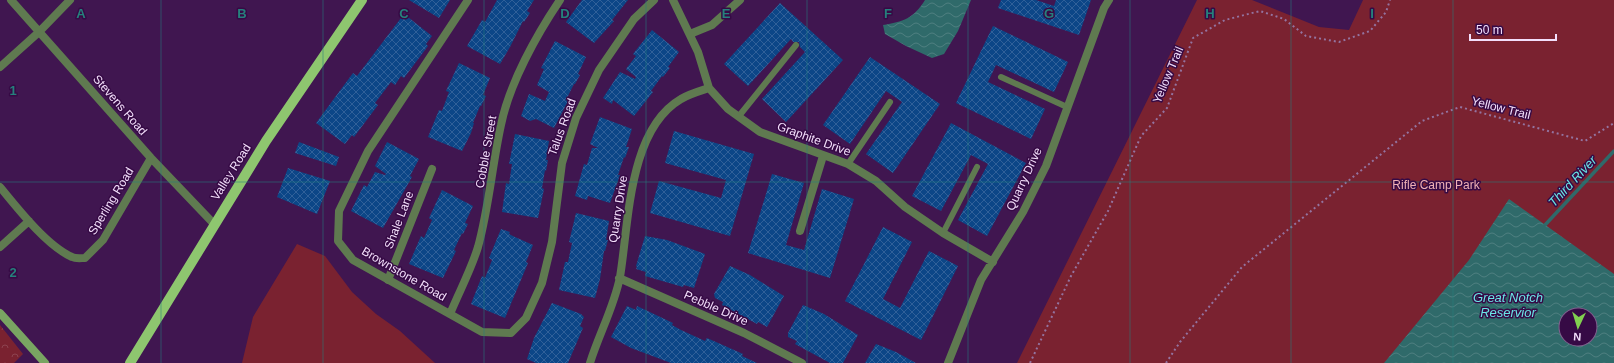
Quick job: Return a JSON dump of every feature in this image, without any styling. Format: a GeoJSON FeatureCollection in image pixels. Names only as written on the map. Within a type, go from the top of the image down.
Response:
{"type":"FeatureCollection","features":[{"type":"Feature","properties":{"kind":"main road","name":"Valley Road"},"geometry":{"type":"LineString","coordinates":[[130,363],[266,141],[362,0]]}},
{"type":"Feature","properties":{"kind":"main road"},"geometry":{"type":"LineString","coordinates":[[0,313],[45,363]]}},
{"type":"Feature","properties":{"kind":"street","name":"Stevens Road"},"geometry":{"type":"LineString","coordinates":[[10,0],[151,158],[214,224]]}},
{"type":"Feature","properties":{"kind":"street"},"geometry":{"type":"LineString","coordinates":[[0,67],[39,32],[70,0]]}},
{"type":"Feature","properties":{"kind":"street","name":"Brownstone Road"},"geometry":{"type":"LineString","coordinates":[[468,0],[368,151],[339,211],[338,241],[353,260],[482,332],[511,333],[526,318],[542,283]]}},
{"type":"Feature","properties":{"kind":"street","name":"Cobble Street"},"geometry":{"type":"LineString","coordinates":[[450,314],[477,249],[488,204],[501,124],[517,78],[543,25],[560,0]]}},
{"type":"Feature","properties":{"kind":"street","name":"Talus Road"},"geometry":{"type":"LineString","coordinates":[[542,283],[552,242],[562,163],[576,118],[599,70],[634,19],[654,0]]}},
{"type":"Feature","properties":{"kind":"street","name":"Graphite Drive"},"geometry":{"type":"LineString","coordinates":[[672,0],[698,52],[709,88],[728,108],[760,132],[848,164],[876,181],[904,207],[943,233],[993,262]]}},
{"type":"Feature","properties":{"kind":"street"},"geometry":{"type":"LineString","coordinates":[[690,34],[712,25],[740,0]]}},
{"type":"Feature","properties":{"kind":"street","name":"Quarry Drive"},"geometry":{"type":"LineString","coordinates":[[948,363],[982,280],[1023,212],[1046,166],[1104,8],[1109,0]]}},
{"type":"Feature","properties":{"kind":"street","name":"Quarry Drive"},"geometry":{"type":"LineString","coordinates":[[590,363],[608,315],[619,278],[631,194],[640,154],[657,120],[681,99],[709,88]]}},
{"type":"Feature","properties":{"kind":"street"},"geometry":{"type":"LineString","coordinates":[[800,231],[823,156]]}},
{"type":"Feature","properties":{"kind":"street","name":"Sperling Road"},"geometry":{"type":"LineString","coordinates":[[0,187],[29,221],[60,250],[74,258],[85,258],[103,240],[151,158]]}},
{"type":"Feature","properties":{"kind":"street","name":"Shale Lane"},"geometry":{"type":"LineString","coordinates":[[388,280],[432,168]]}},
{"type":"Feature","properties":{"kind":"street"},"geometry":{"type":"LineString","coordinates":[[0,247],[29,221]]}},
{"type":"Feature","properties":{"kind":"street","name":"Pebble Drive"},"geometry":{"type":"LineString","coordinates":[[619,278],[744,333],[802,363]]}},
{"type":"Feature","properties":{"kind":"lane"},"geometry":{"type":"LineString","coordinates":[[739,116],[796,45]]}},
{"type":"Feature","properties":{"kind":"lane"},"geometry":{"type":"LineString","coordinates":[[1001,77],[1067,106]]}},
{"type":"Feature","properties":{"kind":"lane"},"geometry":{"type":"LineString","coordinates":[[848,164],[890,102]]}},
{"type":"Feature","properties":{"kind":"lane"},"geometry":{"type":"LineString","coordinates":[[943,233],[977,167]]}},
{"type":"Feature","properties":{"kind":"path","name":"Yellow Trail"},"geometry":{"type":"LineString","coordinates":[[1030,363],[1072,276],[1108,211],[1141,136],[1167,108],[1193,38],[1225,20],[1260,11],[1284,19],[1306,36],[1339,42],[1370,31],[1386,12],[1390,0]]}},
{"type":"Feature","properties":{"kind":"path","name":"Yellow Trail"},"geometry":{"type":"LineString","coordinates":[[1166,363],[1180,342],[1242,267],[1422,121],[1460,107],[1585,141],[1614,123]]}},
{"type":"Feature","properties":{"kind":"green space","name":"Rifle Camp Park"},"geometry":{"type":"Polygon","coordinates":[[[1197,0],[1252,0],[1319,27],[1349,30],[1363,0],[1614,0],[1614,363],[1017,363],[1197,0]]]}},
{"type":"Feature","properties":{"kind":"green space"},"geometry":{"type":"Polygon","coordinates":[[[297,244],[325,256],[352,292],[376,314],[400,331],[435,363],[242,363],[253,317],[297,244]]]}},
{"type":"Feature","properties":{"kind":"green space"},"geometry":{"type":"Polygon","coordinates":[[[0,325],[23,354],[14,363],[0,363],[0,325]]]}},
{"type":"Feature","properties":{"kind":"water"},"geometry":{"type":"Polygon","coordinates":[[[925,0],[971,0],[958,31],[944,54],[932,58],[885,34],[883,25],[902,21],[917,11],[925,0]]]}},
{"type":"Feature","properties":{"kind":"water","name":"Great Notch Reservior"},"geometry":{"type":"Polygon","coordinates":[[[1509,199],[1614,274],[1614,363],[1384,363],[1469,260],[1509,199]]]}},
{"type":"Feature","properties":{"kind":"building"},"geometry":{"type":"Polygon","coordinates":[[[409,0],[450,0],[439,18],[409,0]]]}},
{"type":"Feature","properties":{"kind":"building"},"geometry":{"type":"Polygon","coordinates":[[[497,0],[534,0],[527,11],[530,13],[524,22],[523,21],[500,64],[467,46],[482,20],[485,22],[497,0]]]}},
{"type":"Feature","properties":{"kind":"building"},"geometry":{"type":"Polygon","coordinates":[[[582,0],[628,0],[612,20],[614,21],[594,43],[566,22],[582,0]]]}},
{"type":"Feature","properties":{"kind":"building"},"geometry":{"type":"Polygon","coordinates":[[[1001,0],[1036,0],[1054,6],[1056,0],[1091,0],[1079,35],[998,8],[1001,0]]]}},
{"type":"Feature","properties":{"kind":"building"},"geometry":{"type":"Polygon","coordinates":[[[780,3],[843,60],[786,122],[762,99],[805,52],[800,47],[799,42],[793,42],[791,39],[748,86],[724,64],[780,3]]]}},
{"type":"Feature","properties":{"kind":"building"},"geometry":{"type":"Polygon","coordinates":[[[404,14],[432,36],[426,44],[428,46],[404,78],[401,76],[395,85],[391,82],[375,103],[378,105],[354,137],[352,135],[345,144],[316,123],[353,73],[357,76],[404,14]]]}},
{"type":"Feature","properties":{"kind":"building"},"geometry":{"type":"Polygon","coordinates":[[[993,26],[1068,62],[1054,92],[996,65],[988,82],[1045,109],[1031,139],[956,103],[993,26]]]}},
{"type":"Feature","properties":{"kind":"building"},"geometry":{"type":"Polygon","coordinates":[[[652,30],[679,52],[668,67],[670,68],[663,77],[662,76],[651,91],[653,92],[634,116],[613,100],[612,104],[603,98],[620,72],[635,79],[636,77],[626,69],[636,56],[633,54],[652,30]]]}},
{"type":"Feature","properties":{"kind":"building"},"geometry":{"type":"Polygon","coordinates":[[[555,41],[586,57],[578,74],[580,75],[566,100],[568,101],[554,128],[536,119],[530,121],[521,116],[529,94],[545,101],[549,92],[537,85],[544,69],[541,68],[555,41]]]}},
{"type":"Feature","properties":{"kind":"building"},"geometry":{"type":"Polygon","coordinates":[[[870,57],[940,104],[893,173],[866,154],[902,102],[886,91],[850,144],[823,125],[870,57]]]}},
{"type":"Feature","properties":{"kind":"building"},"geometry":{"type":"Polygon","coordinates":[[[459,63],[490,78],[483,95],[486,96],[480,106],[473,123],[471,133],[462,151],[428,137],[439,110],[442,111],[449,92],[446,91],[459,63]]]}},
{"type":"Feature","properties":{"kind":"building"},"geometry":{"type":"Polygon","coordinates":[[[600,117],[632,129],[626,147],[629,147],[625,158],[624,157],[618,175],[620,175],[610,203],[588,196],[587,200],[575,196],[584,164],[587,165],[592,148],[598,148],[590,144],[600,117]]]}},
{"type":"Feature","properties":{"kind":"building"},"geometry":{"type":"Polygon","coordinates":[[[951,123],[1026,163],[987,236],[958,220],[988,164],[971,155],[941,211],[912,196],[951,123]]]}},
{"type":"Feature","properties":{"kind":"building"},"geometry":{"type":"Polygon","coordinates":[[[674,131],[754,154],[730,236],[650,213],[659,181],[721,198],[726,180],[665,163],[674,131]]]}},
{"type":"Feature","properties":{"kind":"building"},"geometry":{"type":"Polygon","coordinates":[[[515,134],[549,141],[546,160],[548,160],[542,188],[544,189],[538,218],[502,212],[506,183],[509,184],[512,164],[509,164],[515,134]]]}},
{"type":"Feature","properties":{"kind":"building"},"geometry":{"type":"Polygon","coordinates":[[[299,142],[339,157],[336,166],[295,153],[299,142]]]}},
{"type":"Feature","properties":{"kind":"building"},"geometry":{"type":"Polygon","coordinates":[[[387,142],[419,159],[410,176],[412,177],[383,228],[351,211],[364,185],[367,187],[375,172],[386,174],[375,166],[387,142]]]}},
{"type":"Feature","properties":{"kind":"building"},"geometry":{"type":"Polygon","coordinates":[[[288,168],[330,181],[317,214],[277,197],[288,168]]]}},
{"type":"Feature","properties":{"kind":"building"},"geometry":{"type":"Polygon","coordinates":[[[772,174],[804,183],[786,245],[804,250],[822,189],[854,199],[830,278],[748,253],[772,174]]]}},
{"type":"Feature","properties":{"kind":"building"},"geometry":{"type":"Polygon","coordinates":[[[442,190],[473,206],[465,223],[468,224],[454,250],[456,251],[443,278],[409,264],[421,236],[424,238],[432,220],[429,218],[442,190]]]}},
{"type":"Feature","properties":{"kind":"building"},"geometry":{"type":"Polygon","coordinates":[[[576,213],[609,221],[606,240],[608,240],[604,251],[600,279],[595,298],[559,290],[565,262],[568,262],[572,243],[569,242],[576,213]]]}},
{"type":"Feature","properties":{"kind":"building"},"geometry":{"type":"Polygon","coordinates":[[[883,227],[912,242],[883,299],[900,308],[929,251],[958,266],[921,340],[845,301],[883,227]]]}},
{"type":"Feature","properties":{"kind":"building"},"geometry":{"type":"Polygon","coordinates":[[[501,229],[510,232],[509,234],[533,245],[526,262],[528,263],[505,318],[471,304],[482,276],[485,278],[492,260],[489,258],[501,229]]]}},
{"type":"Feature","properties":{"kind":"building"},"geometry":{"type":"Polygon","coordinates":[[[645,236],[667,240],[705,254],[694,288],[684,285],[683,287],[645,276],[646,272],[636,269],[645,236]]]}},
{"type":"Feature","properties":{"kind":"building"},"geometry":{"type":"Polygon","coordinates":[[[730,266],[750,275],[784,296],[767,327],[758,322],[757,324],[722,305],[723,302],[715,298],[714,294],[730,266]]]}},
{"type":"Feature","properties":{"kind":"building"},"geometry":{"type":"Polygon","coordinates":[[[552,303],[581,314],[584,317],[580,326],[583,328],[568,363],[536,363],[527,359],[534,338],[552,303]]]}},
{"type":"Feature","properties":{"kind":"building"},"geometry":{"type":"Polygon","coordinates":[[[803,305],[824,314],[858,335],[843,363],[830,363],[795,344],[797,341],[788,337],[788,333],[803,305]]]}},
{"type":"Feature","properties":{"kind":"building"},"geometry":{"type":"Polygon","coordinates":[[[627,306],[636,310],[637,306],[673,323],[672,325],[681,330],[705,341],[707,338],[743,354],[742,356],[757,363],[671,363],[631,348],[611,337],[627,306]]]}},
{"type":"Feature","properties":{"kind":"building"},"geometry":{"type":"Polygon","coordinates":[[[876,344],[896,352],[916,363],[865,363],[876,344]]]}},
{"type":"Feature","properties":{"kind":"waterway","name":"Third River"},"geometry":{"type":"LineString","coordinates":[[1545,225],[1614,151]]}}]}
